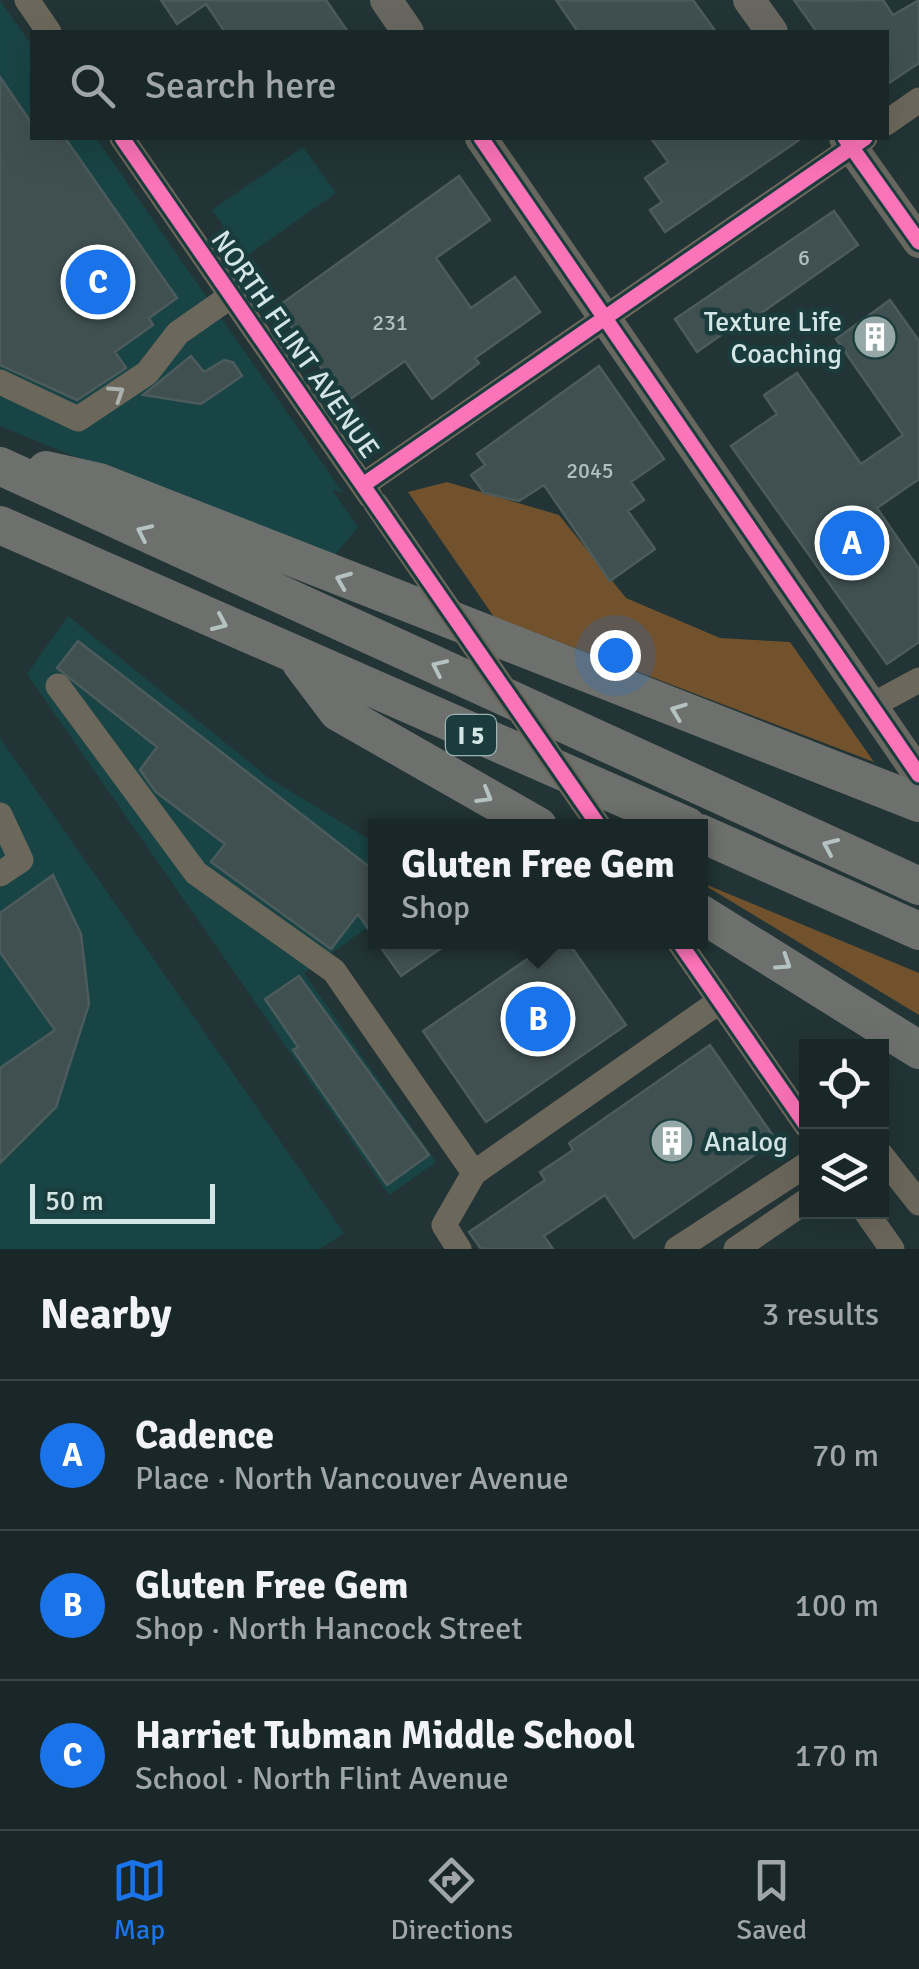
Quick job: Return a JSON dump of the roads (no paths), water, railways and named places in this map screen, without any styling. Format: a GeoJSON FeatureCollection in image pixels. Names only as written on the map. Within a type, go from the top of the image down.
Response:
{"type":"FeatureCollection","features":[{"type":"Feature","properties":{"kind":"highway"},"geometry":{"type":"LineString","coordinates":[[0,462],[100,482],[919,804]]}},
{"type":"Feature","properties":{"kind":"highway","name":"I 5"},"geometry":{"type":"LineString","coordinates":[[0,462],[919,886]]}},
{"type":"Feature","properties":{"kind":"highway","name":"I 5"},"geometry":{"type":"LineString","coordinates":[[0,525],[671,819]]}},
{"type":"Feature","properties":{"kind":"highway"},"geometry":{"type":"LineString","coordinates":[[296,658],[338,712],[526,819]]}},
{"type":"Feature","properties":{"kind":"highway"},"geometry":{"type":"LineString","coordinates":[[708,836],[919,931]]}},
{"type":"Feature","properties":{"kind":"highway"},"geometry":{"type":"LineString","coordinates":[[708,919],[919,1050]]}},
{"type":"Feature","properties":{"kind":"main road"},"geometry":{"type":"LineString","coordinates":[[386,0],[407,30]]}},
{"type":"Feature","properties":{"kind":"main road"},"geometry":{"type":"LineString","coordinates":[[749,0],[771,30]]}},
{"type":"Feature","properties":{"kind":"main road"},"geometry":{"type":"LineString","coordinates":[[482,140],[919,775]]}},
{"type":"Feature","properties":{"kind":"main road"},"geometry":{"type":"LineString","coordinates":[[854,141],[919,242]]}},
{"type":"Feature","properties":{"kind":"street"},"geometry":{"type":"LineString","coordinates":[[27,0],[48,30]]}},
{"type":"Feature","properties":{"kind":"street"},"geometry":{"type":"LineString","coordinates":[[889,121],[919,100]]}},
{"type":"Feature","properties":{"kind":"street","name":"NORTH FLINT AVENUE"},"geometry":{"type":"LineString","coordinates":[[123,140],[594,819]]}},
{"type":"Feature","properties":{"kind":"street"},"geometry":{"type":"LineString","coordinates":[[370,495],[606,317],[854,141]]}},
{"type":"Feature","properties":{"kind":"street"},"geometry":{"type":"LineString","coordinates":[[0,382],[78,419],[147,374],[178,333],[231,296]]}},
{"type":"Feature","properties":{"kind":"street"},"geometry":{"type":"LineString","coordinates":[[863,694],[919,680]]}},
{"type":"Feature","properties":{"kind":"street"},"geometry":{"type":"LineString","coordinates":[[58,686],[196,873],[334,971],[474,1174]]}},
{"type":"Feature","properties":{"kind":"street"},"geometry":{"type":"LineString","coordinates":[[0,816],[10,867]]}},
{"type":"Feature","properties":{"kind":"street"},"geometry":{"type":"LineString","coordinates":[[684,949],[799,1116]]}},
{"type":"Feature","properties":{"kind":"street"},"geometry":{"type":"LineString","coordinates":[[459,1249],[444,1224],[474,1174],[716,996]]}},
{"type":"Feature","properties":{"kind":"street"},"geometry":{"type":"LineString","coordinates":[[889,1165],[919,1203]]}},
{"type":"Feature","properties":{"kind":"street"},"geometry":{"type":"LineString","coordinates":[[677,1249],[799,1170]]}},
{"type":"Feature","properties":{"kind":"street"},"geometry":{"type":"LineString","coordinates":[[736,1249],[799,1206]]}},
{"type":"Feature","properties":{"kind":"street"},"geometry":{"type":"LineString","coordinates":[[871,1219],[892,1249]]}},
{"type":"Feature","properties":{"kind":"place","name":"Harriet Tubman Middle School"},"geometry":{"type":"Point","coordinates":[98,282]}},
{"type":"Feature","properties":{"kind":"place","name":"Texture Life Coaching"},"geometry":{"type":"Point","coordinates":[875,337]}},
{"type":"Feature","properties":{"kind":"place","name":"Cadence"},"geometry":{"type":"Point","coordinates":[852,543]}},
{"type":"Feature","properties":{"kind":"place","name":"Gluten Free Gem"},"geometry":{"type":"Point","coordinates":[538,1019]}},
{"type":"Feature","properties":{"kind":"place","name":"Analog"},"geometry":{"type":"Point","coordinates":[672,1141]}}]}
